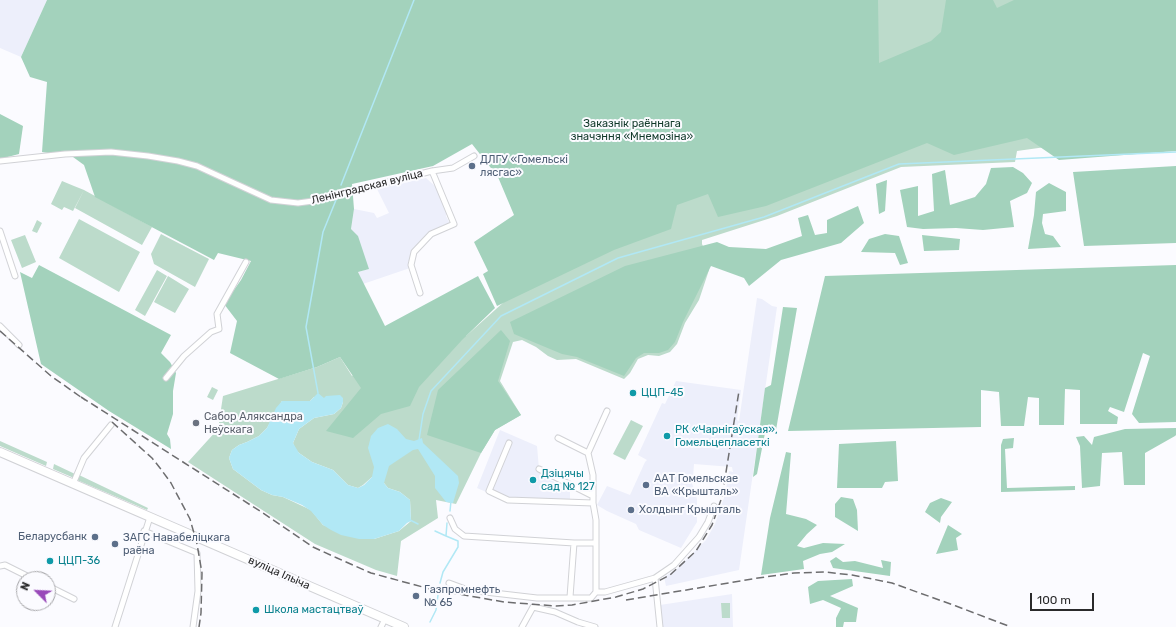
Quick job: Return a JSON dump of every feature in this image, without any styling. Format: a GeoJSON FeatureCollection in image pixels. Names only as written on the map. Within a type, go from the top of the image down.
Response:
{"type":"FeatureCollection","features":[{"type":"Feature","properties":{"kind":"main road","name":"вуліца Ільіча"},"geometry":{"type":"LineString","coordinates":[[0,452],[404,627]]}},
{"type":"Feature","properties":{"kind":"street","name":"Ленінградская вуліца"},"geometry":{"type":"LineString","coordinates":[[0,161],[65,154],[111,152],[148,156],[197,166],[271,200],[298,203],[327,198],[432,171],[453,168],[474,156]]}},
{"type":"Feature","properties":{"kind":"street","name":"Ленінградская вуліца"},"geometry":{"type":"LineString","coordinates":[[420,293],[411,265],[414,252],[431,234],[454,224],[432,171]]}},
{"type":"Feature","properties":{"kind":"street"},"geometry":{"type":"LineString","coordinates":[[0,231],[16,276]]}},
{"type":"Feature","properties":{"kind":"street"},"geometry":{"type":"LineString","coordinates":[[166,378],[184,356],[211,332],[219,329],[217,314],[246,262]]}},
{"type":"Feature","properties":{"kind":"street"},"geometry":{"type":"LineString","coordinates":[[0,326],[19,345]]}},
{"type":"Feature","properties":{"kind":"street"},"geometry":{"type":"LineString","coordinates":[[449,584],[468,590],[485,593],[537,598],[591,598],[596,592],[596,520],[593,503],[592,475],[588,453],[607,411]]}},
{"type":"Feature","properties":{"kind":"street"},"geometry":{"type":"LineString","coordinates":[[73,484],[84,458],[111,425]]}},
{"type":"Feature","properties":{"kind":"street"},"geometry":{"type":"LineString","coordinates":[[558,438],[588,453]]}},
{"type":"Feature","properties":{"kind":"street"},"geometry":{"type":"LineString","coordinates":[[509,443],[489,491],[508,500],[593,503]]}},
{"type":"Feature","properties":{"kind":"street"},"geometry":{"type":"LineString","coordinates":[[539,469],[593,496]]}},
{"type":"Feature","properties":{"kind":"street"},"geometry":{"type":"LineString","coordinates":[[596,592],[605,592],[655,578],[674,565],[694,543],[708,522],[714,506]]}},
{"type":"Feature","properties":{"kind":"street"},"geometry":{"type":"LineString","coordinates":[[115,627],[144,531],[150,517]]}},
{"type":"Feature","properties":{"kind":"street"},"geometry":{"type":"LineString","coordinates":[[450,518],[455,529],[464,536],[596,543]]}},
{"type":"Feature","properties":{"kind":"street"},"geometry":{"type":"LineString","coordinates":[[144,531],[197,554],[198,591],[193,627]]}},
{"type":"Feature","properties":{"kind":"street"},"geometry":{"type":"LineString","coordinates":[[570,597],[574,543]]}},
{"type":"Feature","properties":{"kind":"street"},"geometry":{"type":"LineString","coordinates":[[3,565],[16,571]]}},
{"type":"Feature","properties":{"kind":"street"},"geometry":{"type":"LineString","coordinates":[[655,578],[660,627]]}},
{"type":"Feature","properties":{"kind":"street"},"geometry":{"type":"LineString","coordinates":[[56,590],[74,599]]}},
{"type":"Feature","properties":{"kind":"street"},"geometry":{"type":"LineString","coordinates":[[522,627],[533,607],[555,612],[578,622],[595,627]]}},
{"type":"Feature","properties":{"kind":"street"},"geometry":{"type":"LineString","coordinates":[[381,627],[385,619]]}},
{"type":"Feature","properties":{"kind":"shaded area"},"geometry":{"type":"Polygon","coordinates":[[[0,0],[47,0],[21,57],[0,48],[0,0]]]}},
{"type":"Feature","properties":{"kind":"shaded area"},"geometry":{"type":"Polygon","coordinates":[[[426,178],[436,187],[447,211],[446,216],[450,224],[426,236],[408,262],[410,268],[363,284],[358,272],[368,269],[351,229],[354,209],[374,213],[377,218],[389,213],[377,189],[426,178]]]}},
{"type":"Feature","properties":{"kind":"shaded area"},"geometry":{"type":"Polygon","coordinates":[[[757,298],[777,307],[739,570],[666,586],[664,577],[677,569],[706,540],[715,524],[725,495],[729,471],[733,472],[732,467],[694,464],[693,478],[691,480],[697,499],[697,522],[681,548],[639,530],[636,524],[597,505],[607,486],[630,495],[647,460],[638,455],[662,403],[665,404],[676,381],[741,390],[737,420],[739,421],[757,298]]]}},
{"type":"Feature","properties":{"kind":"shaded area"},"geometry":{"type":"Polygon","coordinates":[[[500,430],[537,446],[539,469],[547,479],[570,488],[570,505],[509,502],[477,488],[500,430]]]}},
{"type":"Feature","properties":{"kind":"shaded area"},"geometry":{"type":"Polygon","coordinates":[[[732,594],[733,627],[663,627],[660,605],[732,594]]]}},
{"type":"Feature","properties":{"kind":"green space","name":"Заказнік раённага значэння «Мнемозіна»"},"geometry":{"type":"Polygon","coordinates":[[[47,0],[878,0],[879,63],[931,41],[941,32],[946,0],[993,0],[997,8],[1014,0],[1176,0],[1176,151],[1059,160],[1027,138],[954,155],[927,143],[766,206],[718,217],[708,194],[677,205],[671,229],[614,250],[497,306],[483,274],[488,271],[474,242],[514,215],[498,177],[472,144],[433,166],[352,184],[354,209],[351,229],[358,236],[369,269],[358,272],[385,326],[478,276],[495,308],[462,340],[419,387],[410,406],[381,414],[353,438],[326,431],[361,388],[340,357],[317,367],[279,379],[230,353],[237,321],[224,304],[241,280],[251,261],[218,253],[214,260],[95,197],[84,165],[73,157],[42,152],[47,82],[30,77],[21,57],[47,0]]]}},
{"type":"Feature","properties":{"kind":"green space","name":"Заказнік раённага значэння «Мнемозіна»"},"geometry":{"type":"Polygon","coordinates":[[[327,0],[1176,0],[1060,145],[1017,151],[1015,162],[901,167],[777,216],[702,240],[702,244],[707,255],[709,270],[699,300],[685,323],[677,344],[670,352],[659,356],[648,355],[638,359],[630,373],[624,379],[576,359],[557,360],[522,340],[513,342],[500,381],[521,415],[495,430],[481,453],[456,504],[436,500],[438,518],[401,541],[397,576],[376,570],[315,544],[188,462],[218,429],[223,396],[317,367],[340,357],[352,376],[439,299],[466,336],[505,301],[546,281],[513,183],[327,0]],[[314,397],[310,401],[282,401],[267,428],[259,436],[239,445],[232,450],[229,458],[233,469],[261,490],[272,495],[283,497],[311,510],[323,525],[374,539],[399,531],[411,521],[410,500],[400,492],[388,488],[384,483],[372,477],[358,488],[348,485],[333,470],[312,462],[295,449],[293,443],[299,429],[314,418],[334,414],[341,408],[343,402],[314,397]]]}},
{"type":"Feature","properties":{"kind":"green space"},"geometry":{"type":"Polygon","coordinates":[[[0,114],[23,126],[19,154],[0,159],[0,114]]]}},
{"type":"Feature","properties":{"kind":"green space"},"geometry":{"type":"Polygon","coordinates":[[[1176,166],[1176,243],[1084,246],[1073,172],[1176,166]]]}},
{"type":"Feature","properties":{"kind":"green space"},"geometry":{"type":"Polygon","coordinates":[[[1013,167],[1023,173],[1032,183],[1027,193],[1010,201],[1014,227],[983,230],[956,228],[923,229],[907,227],[900,190],[918,186],[918,216],[934,211],[932,174],[945,170],[950,205],[975,197],[986,184],[991,168],[1013,167]]]}},
{"type":"Feature","properties":{"kind":"green space"},"geometry":{"type":"Polygon","coordinates":[[[887,180],[885,211],[879,214],[876,184],[887,180]]]}},
{"type":"Feature","properties":{"kind":"green space"},"geometry":{"type":"Polygon","coordinates":[[[62,181],[84,190],[73,211],[64,207],[62,210],[51,204],[62,181]]]}},
{"type":"Feature","properties":{"kind":"green space"},"geometry":{"type":"Polygon","coordinates":[[[1049,183],[1066,192],[1066,211],[1043,214],[1042,223],[1045,234],[1053,236],[1061,247],[1028,249],[1034,215],[1036,192],[1049,183]]]}},
{"type":"Feature","properties":{"kind":"green space"},"geometry":{"type":"Polygon","coordinates":[[[84,190],[152,227],[142,245],[75,208],[84,190]]]}},
{"type":"Feature","properties":{"kind":"green space"},"geometry":{"type":"Polygon","coordinates":[[[858,206],[864,223],[841,243],[781,260],[749,286],[744,278],[711,266],[683,322],[675,342],[668,350],[659,353],[644,353],[636,358],[624,376],[577,357],[562,354],[514,334],[510,322],[625,266],[717,242],[729,247],[766,249],[802,236],[798,218],[808,215],[815,235],[827,233],[827,220],[858,206]]]}},
{"type":"Feature","properties":{"kind":"green space"},"geometry":{"type":"Polygon","coordinates":[[[79,219],[140,252],[119,292],[59,258],[79,219]]]}},
{"type":"Feature","properties":{"kind":"green space"},"geometry":{"type":"Polygon","coordinates":[[[37,220],[42,223],[37,233],[32,231],[37,220]]]}},
{"type":"Feature","properties":{"kind":"green space"},"geometry":{"type":"Polygon","coordinates":[[[161,234],[209,259],[195,287],[154,264],[151,254],[161,234]]]}},
{"type":"Feature","properties":{"kind":"green space"},"geometry":{"type":"Polygon","coordinates":[[[885,234],[899,236],[908,263],[900,265],[895,253],[861,252],[869,239],[885,234]]]}},
{"type":"Feature","properties":{"kind":"green space"},"geometry":{"type":"Polygon","coordinates":[[[25,235],[36,262],[22,268],[11,240],[25,235]]]}},
{"type":"Feature","properties":{"kind":"green space"},"geometry":{"type":"Polygon","coordinates":[[[922,235],[960,239],[959,250],[924,251],[922,235]]]}},
{"type":"Feature","properties":{"kind":"green space"},"geometry":{"type":"Polygon","coordinates":[[[39,265],[171,335],[161,353],[170,362],[176,373],[173,391],[173,414],[167,434],[170,439],[171,449],[109,411],[41,364],[20,272],[32,278],[39,265]]]}},
{"type":"Feature","properties":{"kind":"green space"},"geometry":{"type":"Polygon","coordinates":[[[1176,265],[1176,422],[1139,423],[1132,414],[1150,356],[1143,353],[1124,412],[1110,407],[1108,411],[1118,417],[1117,424],[1080,424],[1080,390],[1065,389],[1064,425],[1039,425],[1039,398],[1028,397],[1024,426],[1001,426],[999,392],[981,390],[981,427],[788,431],[825,276],[1176,265]]]}},
{"type":"Feature","properties":{"kind":"green space"},"geometry":{"type":"Polygon","coordinates":[[[157,270],[167,276],[145,316],[135,310],[157,270]]]}},
{"type":"Feature","properties":{"kind":"green space"},"geometry":{"type":"Polygon","coordinates":[[[168,276],[189,289],[175,313],[154,302],[168,276]]]}},
{"type":"Feature","properties":{"kind":"green space"},"geometry":{"type":"Polygon","coordinates":[[[783,307],[797,308],[776,430],[765,433],[757,474],[753,477],[765,388],[771,385],[783,307]]]}},
{"type":"Feature","properties":{"kind":"green space"},"geometry":{"type":"Polygon","coordinates":[[[501,330],[510,341],[498,381],[521,415],[495,430],[481,453],[427,435],[438,390],[501,330]]]}},
{"type":"Feature","properties":{"kind":"green space"},"geometry":{"type":"Polygon","coordinates":[[[212,387],[218,390],[213,400],[207,397],[212,387]]]}},
{"type":"Feature","properties":{"kind":"green space"},"geometry":{"type":"Polygon","coordinates":[[[631,420],[643,426],[625,460],[613,454],[631,420]]]}},
{"type":"Feature","properties":{"kind":"green space"},"geometry":{"type":"Polygon","coordinates":[[[1176,428],[1175,436],[1145,453],[1145,485],[1124,485],[1122,452],[1102,453],[1100,486],[1082,488],[1080,446],[1076,437],[1084,436],[1092,445],[1094,437],[1125,429],[1176,428]]]}},
{"type":"Feature","properties":{"kind":"green space"},"geometry":{"type":"Polygon","coordinates":[[[1014,438],[1013,448],[1005,449],[1007,488],[1075,486],[1075,490],[1001,492],[1001,445],[1003,439],[1014,438]]]}},
{"type":"Feature","properties":{"kind":"green space"},"geometry":{"type":"Polygon","coordinates":[[[0,441],[47,462],[46,466],[0,446],[0,441]]]}},
{"type":"Feature","properties":{"kind":"green space"},"geometry":{"type":"Polygon","coordinates":[[[896,441],[898,481],[885,482],[882,488],[837,488],[839,444],[896,441]]]}},
{"type":"Feature","properties":{"kind":"green space"},"geometry":{"type":"Polygon","coordinates":[[[786,452],[791,453],[786,514],[806,519],[817,525],[797,546],[804,548],[823,543],[845,544],[832,552],[820,554],[803,561],[804,569],[761,575],[770,518],[786,452]]]}},
{"type":"Feature","properties":{"kind":"green space"},"geometry":{"type":"Polygon","coordinates":[[[54,464],[75,474],[74,478],[53,469],[54,464]]]}},
{"type":"Feature","properties":{"kind":"green space"},"geometry":{"type":"Polygon","coordinates":[[[79,475],[148,508],[147,510],[77,480],[79,475]]]}},
{"type":"Feature","properties":{"kind":"green space"},"geometry":{"type":"Polygon","coordinates":[[[841,497],[853,499],[857,510],[858,531],[835,517],[835,504],[841,497]]]}},
{"type":"Feature","properties":{"kind":"green space"},"geometry":{"type":"Polygon","coordinates":[[[941,498],[952,502],[941,517],[940,523],[925,512],[930,503],[941,498]]]}},
{"type":"Feature","properties":{"kind":"green space"},"geometry":{"type":"Polygon","coordinates":[[[948,525],[962,534],[956,538],[958,550],[936,554],[948,525]]]}},
{"type":"Feature","properties":{"kind":"green space"},"geometry":{"type":"Polygon","coordinates":[[[836,557],[843,562],[855,561],[883,568],[881,560],[891,562],[890,576],[833,568],[830,561],[836,557]]]}},
{"type":"Feature","properties":{"kind":"green space"},"geometry":{"type":"Polygon","coordinates":[[[852,579],[853,586],[830,596],[858,608],[856,622],[844,622],[843,627],[836,627],[836,618],[841,608],[823,600],[810,604],[808,587],[818,581],[852,579]]]}},
{"type":"Feature","properties":{"kind":"green space"},"geometry":{"type":"Polygon","coordinates":[[[721,603],[730,603],[730,618],[722,618],[721,603]]]}},
{"type":"Feature","properties":{"kind":"water"},"geometry":{"type":"Polygon","coordinates":[[[318,393],[324,398],[326,396],[340,395],[343,398],[343,402],[341,408],[334,414],[314,418],[299,429],[293,443],[299,453],[312,462],[333,470],[348,485],[358,488],[364,485],[372,477],[374,467],[368,448],[371,436],[378,428],[388,424],[397,429],[406,439],[414,441],[422,438],[423,443],[458,476],[459,483],[453,503],[446,502],[435,488],[435,476],[418,449],[413,450],[389,466],[384,483],[388,488],[400,492],[410,500],[411,521],[399,531],[374,539],[359,539],[341,535],[331,530],[323,525],[311,511],[302,505],[261,490],[233,469],[229,458],[232,450],[239,445],[259,436],[267,428],[276,408],[282,401],[310,401],[318,393]]]}},
{"type":"Feature","properties":{"kind":"waterway"},"geometry":{"type":"LineString","coordinates":[[341,185],[414,0]]}},
{"type":"Feature","properties":{"kind":"waterway"},"geometry":{"type":"LineString","coordinates":[[419,440],[423,414],[431,391],[501,316],[618,258],[764,217],[899,164],[1176,152]]}},
{"type":"Feature","properties":{"kind":"waterway"},"geometry":{"type":"LineString","coordinates":[[318,393],[306,327],[323,232],[336,200]]}},
{"type":"Feature","properties":{"kind":"waterway"},"geometry":{"type":"LineString","coordinates":[[450,511],[451,501]]}},
{"type":"Feature","properties":{"kind":"waterway"},"geometry":{"type":"LineString","coordinates":[[410,520],[418,524]]}},
{"type":"Feature","properties":{"kind":"waterway"},"geometry":{"type":"LineString","coordinates":[[440,583],[443,572],[458,547],[458,541],[446,536],[447,523]]}},
{"type":"Feature","properties":{"kind":"waterway"},"geometry":{"type":"LineString","coordinates":[[435,531],[446,536]]}},
{"type":"Feature","properties":{"kind":"waterway"},"geometry":{"type":"LineString","coordinates":[[430,622],[436,610],[438,595]]}},
{"type":"Feature","properties":{"kind":"railway"},"geometry":{"type":"LineString","coordinates":[[0,331],[51,376],[85,400]]}},
{"type":"Feature","properties":{"kind":"railway"},"geometry":{"type":"LineString","coordinates":[[81,397],[263,513],[313,547],[371,573],[430,589],[504,602],[556,606],[572,605],[616,597],[643,589],[670,575],[696,551],[712,525],[722,497],[739,391]]}},
{"type":"Feature","properties":{"kind":"railway"},"geometry":{"type":"LineString","coordinates":[[112,422],[152,458],[171,483],[190,519],[197,544],[202,573],[201,613],[199,627]]}},
{"type":"Feature","properties":{"kind":"railway"},"geometry":{"type":"LineString","coordinates":[[626,600],[758,578],[794,573],[825,572],[852,575],[892,583],[1011,627]]}},
{"type":"Feature","properties":{"kind":"place","name":"ДЛГУ «Гомельскі лясгас»"},"geometry":{"type":"Point","coordinates":[472,166]}},
{"type":"Feature","properties":{"kind":"place","name":"ЦЦП-45"},"geometry":{"type":"Point","coordinates":[633,393]}},
{"type":"Feature","properties":{"kind":"place","name":"Сабор Аляксандра Неўскага"},"geometry":{"type":"Point","coordinates":[196,423]}},
{"type":"Feature","properties":{"kind":"place","name":"РК «Чарнігаўская», Гомельцепласеткі"},"geometry":{"type":"Point","coordinates":[667,436]}},
{"type":"Feature","properties":{"kind":"place","name":"Дзіцячы сад № 127"},"geometry":{"type":"Point","coordinates":[533,480]}},
{"type":"Feature","properties":{"kind":"place","name":"ААТ Гомельскае ВА «Крышталь»"},"geometry":{"type":"Point","coordinates":[646,485]}},
{"type":"Feature","properties":{"kind":"place","name":"Холдынг Крышталь"},"geometry":{"type":"Point","coordinates":[631,510]}},
{"type":"Feature","properties":{"kind":"place","name":"Беларусбанк"},"geometry":{"type":"Point","coordinates":[95,537]}},
{"type":"Feature","properties":{"kind":"place","name":"ЗАГС Навабеліцкага раёна"},"geometry":{"type":"Point","coordinates":[115,544]}},
{"type":"Feature","properties":{"kind":"place","name":"ЦЦП-36"},"geometry":{"type":"Point","coordinates":[50,561]}},
{"type":"Feature","properties":{"kind":"place","name":"Газпромнефть № 65"},"geometry":{"type":"Point","coordinates":[416,596]}},
{"type":"Feature","properties":{"kind":"place","name":"Школа мастацтваў"},"geometry":{"type":"Point","coordinates":[256,610]}}]}
